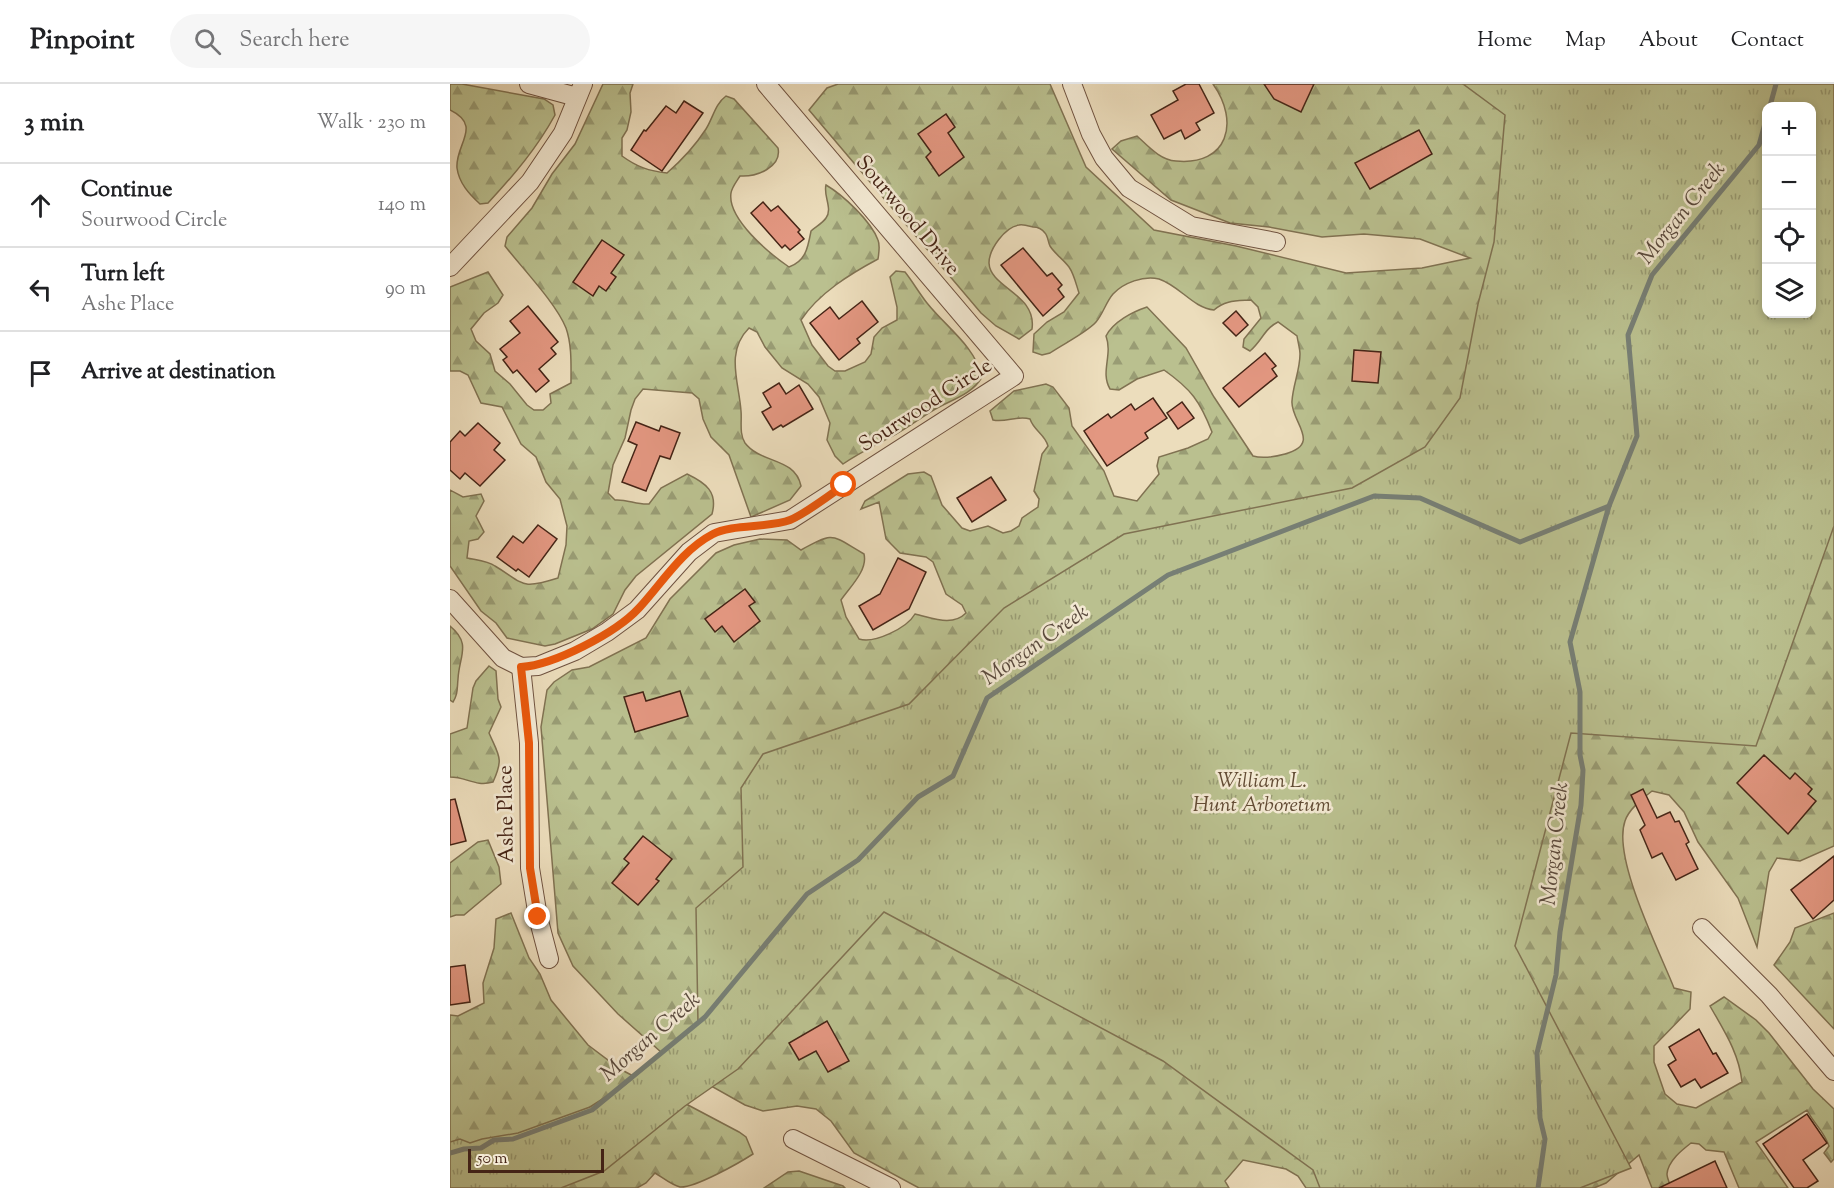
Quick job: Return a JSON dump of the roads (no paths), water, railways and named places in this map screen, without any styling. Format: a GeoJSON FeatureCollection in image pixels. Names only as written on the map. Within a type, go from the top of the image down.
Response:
{"type":"FeatureCollection","features":[{"type":"Feature","properties":{"kind":"street"},"geometry":{"type":"LineString","coordinates":[[450,267],[530,182],[563,133],[580,91],[529,84]]}},
{"type":"Feature","properties":{"kind":"street","name":"Sourwood Drive"},"geometry":{"type":"LineString","coordinates":[[766,84],[1014,376]]}},
{"type":"Feature","properties":{"kind":"street"},"geometry":{"type":"LineString","coordinates":[[1072,84],[1091,134],[1104,158],[1129,188],[1191,226],[1276,242]]}},
{"type":"Feature","properties":{"kind":"street","name":"Sourwood Circle"},"geometry":{"type":"LineString","coordinates":[[521,667],[538,666],[575,651],[607,632],[637,610],[689,552],[714,533],[790,520],[1014,376]]}},
{"type":"Feature","properties":{"kind":"street"},"geometry":{"type":"LineString","coordinates":[[450,599],[503,658],[521,667]]}},
{"type":"Feature","properties":{"kind":"street","name":"Ashe Place"},"geometry":{"type":"LineString","coordinates":[[521,667],[529,743],[530,868],[538,917],[549,959]]}},
{"type":"Feature","properties":{"kind":"street"},"geometry":{"type":"LineString","coordinates":[[1702,928],[1769,995],[1834,1071]]}},
{"type":"Feature","properties":{"kind":"street"},"geometry":{"type":"LineString","coordinates":[[794,1139],[891,1188]]}},
{"type":"Feature","properties":{"kind":"waterway","name":"Morgan Creek"},"geometry":{"type":"LineString","coordinates":[[1771,102],[1776,84]]}},
{"type":"Feature","properties":{"kind":"waterway","name":"Morgan Creek"},"geometry":{"type":"LineString","coordinates":[[450,1153],[481,1148],[494,1140],[513,1139],[592,1110],[705,1017],[807,894],[858,860],[918,797],[953,776],[987,698],[1168,575],[1374,496],[1420,498],[1520,542],[1609,506],[1637,436],[1628,335],[1652,275],[1759,145],[1762,134]]}},
{"type":"Feature","properties":{"kind":"waterway","name":"Morgan Creek"},"geometry":{"type":"LineString","coordinates":[[1538,1188],[1545,1139],[1540,1118],[1537,1053],[1556,975],[1560,932],[1581,805],[1583,770],[1580,755],[1580,692],[1570,642],[1609,506]]}},
{"type":"Feature","properties":{"kind":"park label","name":"William L. Hunt Arboretum"},"geometry":{"type":"Point","coordinates":[1262,794]}}]}
